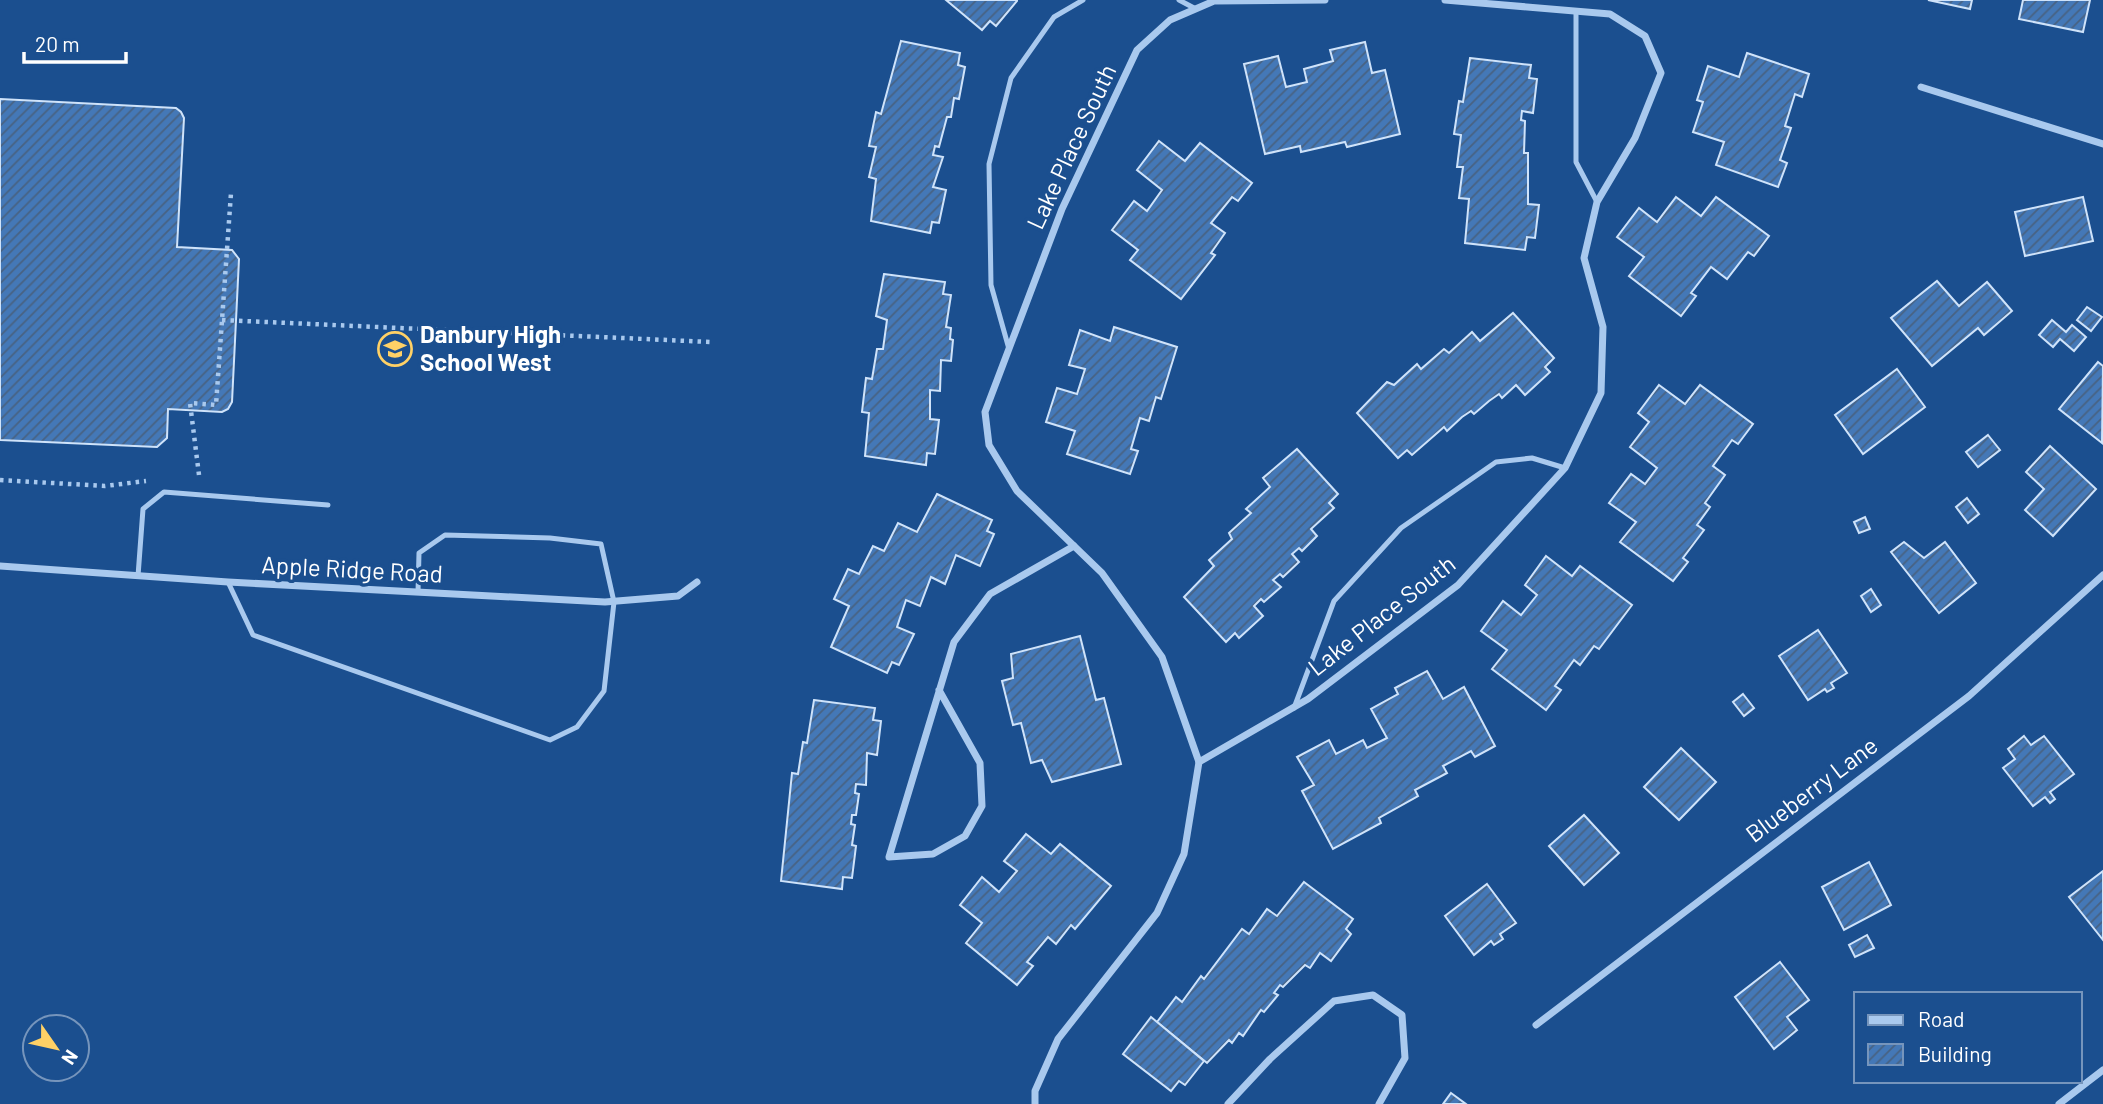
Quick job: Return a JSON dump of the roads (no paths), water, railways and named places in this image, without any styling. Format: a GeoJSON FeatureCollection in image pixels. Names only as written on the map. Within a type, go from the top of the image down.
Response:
{"type":"FeatureCollection","features":[{"type":"Feature","properties":{"kind":"street","name":"Lake Place South"},"geometry":{"type":"LineString","coordinates":[[1035,1104],[1035,1091],[1058,1039],[1157,913],[1184,854],[1199,762],[1162,657],[1102,573],[1017,491],[989,445],[985,412],[1062,209],[1137,50],[1170,20],[1214,1],[1325,0]]}},
{"type":"Feature","properties":{"kind":"street","name":"Lake Place South"},"geometry":{"type":"LineString","coordinates":[[1199,762],[1294,708],[1458,586],[1565,468],[1601,393],[1603,327],[1584,258],[1597,202],[1635,138],[1661,73],[1645,36],[1610,14],[1445,0]]}},
{"type":"Feature","properties":{"kind":"street"},"geometry":{"type":"LineString","coordinates":[[1921,87],[2103,144]]}},
{"type":"Feature","properties":{"kind":"street"},"geometry":{"type":"LineString","coordinates":[[940,690],[980,763],[982,806],[965,836],[933,853],[889,858],[954,642],[990,594],[1074,546]]}},
{"type":"Feature","properties":{"kind":"street","name":"Apple Ridge Road"},"geometry":{"type":"LineString","coordinates":[[0,566],[228,582],[614,602],[678,596],[697,582]]}},
{"type":"Feature","properties":{"kind":"street","name":"Blueberry Lane"},"geometry":{"type":"LineString","coordinates":[[1536,1025],[1969,696],[2103,575]]}},
{"type":"Feature","properties":{"kind":"street"},"geometry":{"type":"LineString","coordinates":[[1228,1104],[1269,1059],[1334,1001],[1373,995],[1402,1015],[1405,1058],[1379,1104]]}},
{"type":"Feature","properties":{"kind":"street"},"geometry":{"type":"LineString","coordinates":[[2059,1104],[2103,1070]]}},
{"type":"Feature","properties":{"kind":"lane"},"geometry":{"type":"LineString","coordinates":[[1009,349],[991,285],[989,164],[1011,78],[1054,17],[1083,0]]}},
{"type":"Feature","properties":{"kind":"lane"},"geometry":{"type":"LineString","coordinates":[[1179,0],[1196,9]]}},
{"type":"Feature","properties":{"kind":"lane"},"geometry":{"type":"LineString","coordinates":[[1576,11],[1576,162],[1597,202]]}},
{"type":"Feature","properties":{"kind":"lane"},"geometry":{"type":"LineString","coordinates":[[1294,708],[1334,601],[1401,528],[1496,462],[1532,458],[1565,468]]}},
{"type":"Feature","properties":{"kind":"lane"},"geometry":{"type":"LineString","coordinates":[[138,576],[143,509],[164,492],[328,505]]}},
{"type":"Feature","properties":{"kind":"lane"},"geometry":{"type":"LineString","coordinates":[[228,582],[253,635],[550,740],[577,727],[604,691],[614,602],[601,544],[550,538],[445,534],[419,552],[418,592]]}},
{"type":"Feature","properties":{"kind":"place","name":"Danbury High School West"},"geometry":{"type":"Point","coordinates":[395,349]}}]}
